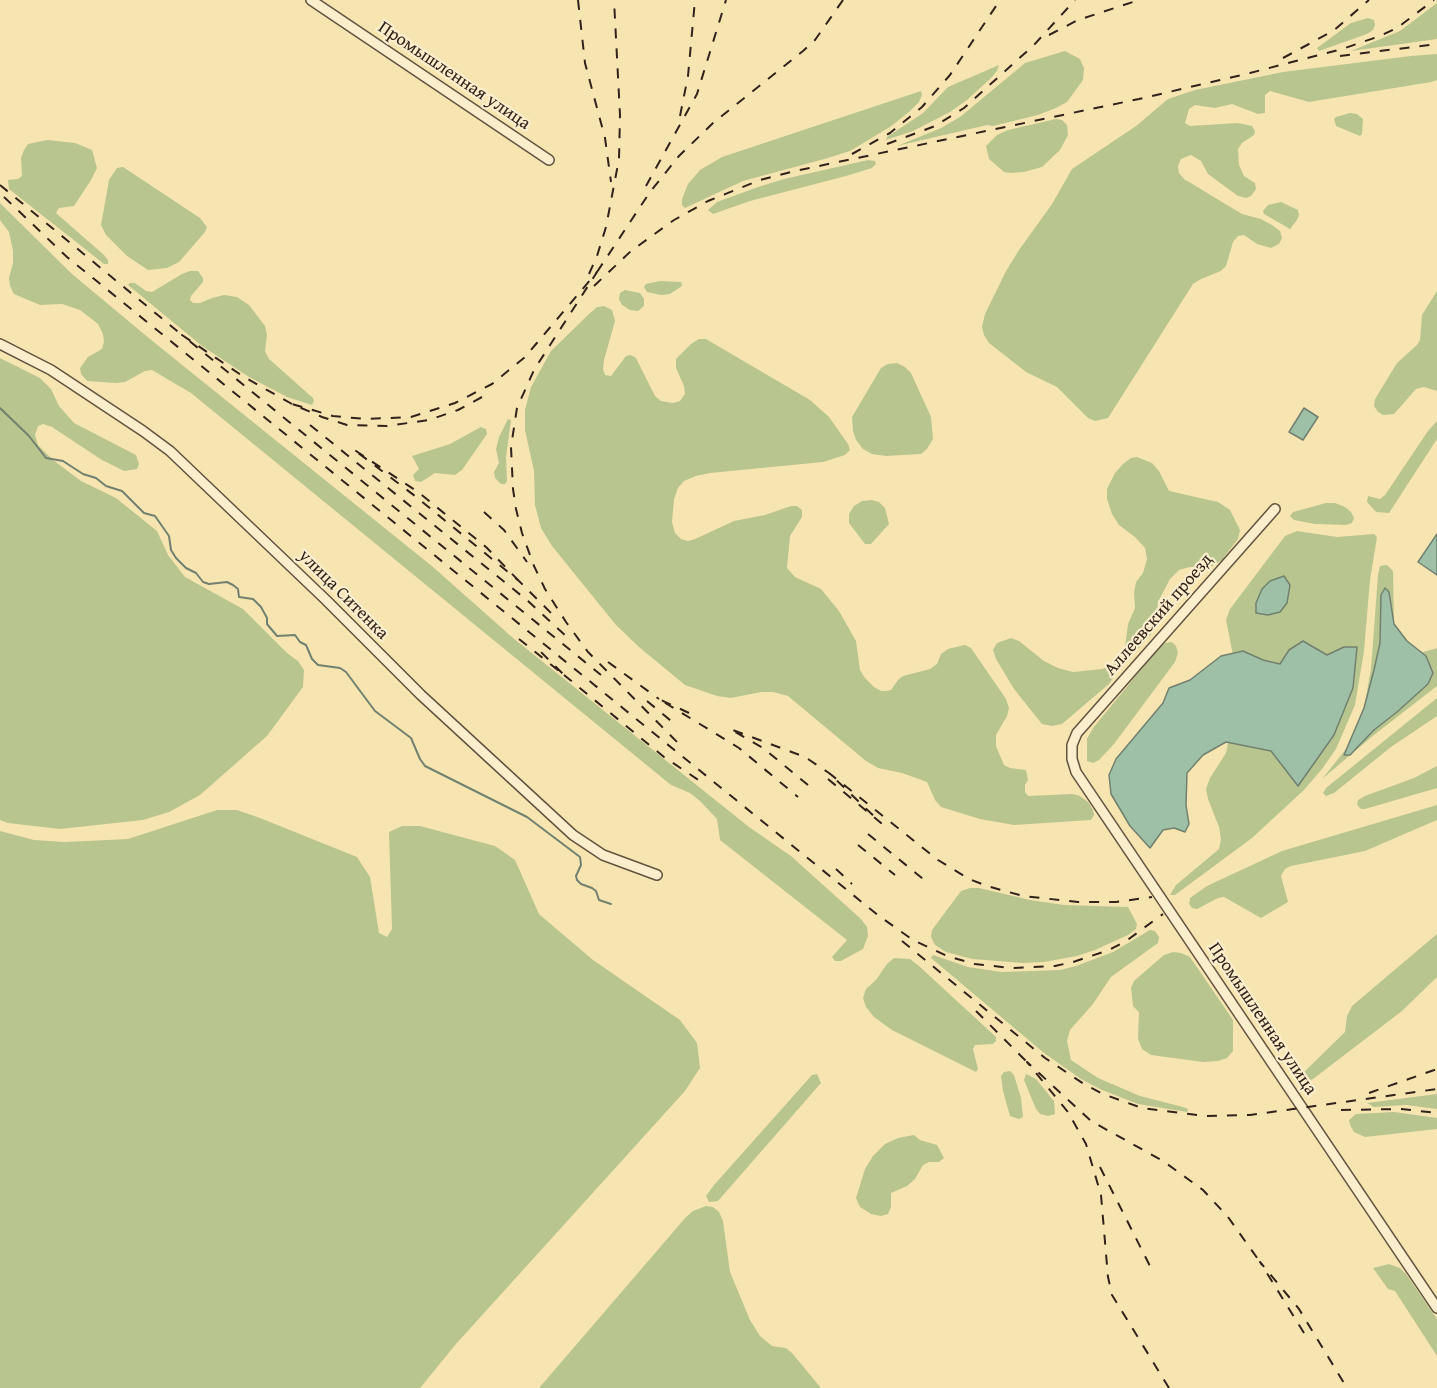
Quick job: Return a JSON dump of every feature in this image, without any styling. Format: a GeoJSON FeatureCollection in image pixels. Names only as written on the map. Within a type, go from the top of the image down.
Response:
{"type":"FeatureCollection","features":[{"type":"Feature","properties":{"kind":"street","name":"Промышленная улица"},"geometry":{"type":"LineString","coordinates":[[311,0],[549,160]]}},
{"type":"Feature","properties":{"kind":"street","name":"улица Ситенка"},"geometry":{"type":"LineString","coordinates":[[0,344],[51,370],[170,452],[310,584],[421,695],[573,835],[603,855],[657,875]]}},
{"type":"Feature","properties":{"kind":"street","name":"Аллеевский проезд"},"geometry":{"type":"LineString","coordinates":[[1072,745],[1077,733],[1275,509]]}},
{"type":"Feature","properties":{"kind":"street","name":"Промышленная улица"},"geometry":{"type":"LineString","coordinates":[[1072,745],[1072,759],[1076,772],[1437,1308]]}},
{"type":"Feature","properties":{"kind":"shaded area"},"geometry":{"type":"Polygon","coordinates":[[[1437,3],[1437,39],[1351,51],[1400,31],[1437,3]]]}},
{"type":"Feature","properties":{"kind":"shaded area"},"geometry":{"type":"Polygon","coordinates":[[[1368,18],[1374,20],[1375,25],[1373,30],[1367,34],[1319,51],[1317,48],[1351,23],[1368,18]]]}},
{"type":"Feature","properties":{"kind":"shaded area"},"geometry":{"type":"Polygon","coordinates":[[[1065,51],[1080,59],[1084,68],[1083,80],[1067,102],[1038,115],[897,146],[941,128],[960,117],[1025,63],[1065,51]]]}},
{"type":"Feature","properties":{"kind":"shaded area"},"geometry":{"type":"Polygon","coordinates":[[[1437,54],[1437,80],[1431,82],[1309,102],[1270,91],[1265,95],[1265,113],[1258,114],[1232,104],[1215,108],[1195,105],[1189,109],[1185,123],[1190,126],[1238,123],[1252,126],[1255,131],[1254,135],[1242,143],[1238,149],[1239,165],[1244,176],[1255,183],[1256,189],[1251,196],[1246,198],[1238,196],[1208,174],[1201,161],[1191,155],[1181,159],[1178,166],[1179,173],[1184,179],[1242,214],[1261,219],[1272,225],[1280,231],[1282,238],[1279,244],[1271,248],[1257,244],[1244,235],[1238,236],[1233,242],[1226,266],[1221,271],[1193,284],[1108,418],[1095,421],[1088,418],[1057,387],[1026,372],[989,343],[982,327],[985,314],[1006,271],[1052,204],[1072,169],[1136,126],[1168,99],[1195,90],[1283,72],[1437,54]]]}},
{"type":"Feature","properties":{"kind":"shaded area"},"geometry":{"type":"Polygon","coordinates":[[[999,65],[990,79],[950,112],[913,131],[886,140],[887,137],[923,113],[948,87],[999,65]]]}},
{"type":"Feature","properties":{"kind":"shaded area"},"geometry":{"type":"Polygon","coordinates":[[[921,91],[919,102],[909,112],[890,127],[850,151],[743,181],[685,208],[682,205],[688,184],[700,170],[722,157],[921,91]]]}},
{"type":"Feature","properties":{"kind":"shaded area"},"geometry":{"type":"Polygon","coordinates":[[[1350,113],[1357,114],[1363,119],[1360,136],[1336,126],[1334,119],[1336,117],[1350,113]]]}},
{"type":"Feature","properties":{"kind":"shaded area"},"geometry":{"type":"Polygon","coordinates":[[[1056,119],[1062,120],[1067,125],[1068,135],[1060,150],[1042,167],[1024,172],[1004,172],[989,159],[986,146],[997,135],[1008,130],[1056,119]]]}},
{"type":"Feature","properties":{"kind":"shaded area"},"geometry":{"type":"Polygon","coordinates":[[[47,140],[75,143],[92,150],[97,168],[91,180],[74,206],[59,208],[56,213],[104,255],[108,264],[104,264],[9,189],[8,180],[22,176],[21,158],[28,144],[47,140]]]}},
{"type":"Feature","properties":{"kind":"shaded area"},"geometry":{"type":"Polygon","coordinates":[[[868,160],[875,161],[876,164],[872,168],[750,201],[713,214],[708,210],[717,202],[758,187],[868,160]]]}},
{"type":"Feature","properties":{"kind":"shaded area"},"geometry":{"type":"Polygon","coordinates":[[[123,167],[200,218],[207,227],[179,262],[167,268],[148,270],[127,256],[106,235],[101,225],[109,180],[117,168],[123,167]]]}},
{"type":"Feature","properties":{"kind":"shaded area"},"geometry":{"type":"Polygon","coordinates":[[[1281,202],[1298,210],[1297,220],[1290,229],[1264,214],[1263,211],[1268,205],[1281,202]]]}},
{"type":"Feature","properties":{"kind":"shaded area"},"geometry":{"type":"Polygon","coordinates":[[[0,203],[72,274],[150,339],[433,567],[513,638],[749,827],[791,856],[861,919],[867,927],[868,936],[863,949],[841,961],[835,961],[832,957],[847,940],[720,840],[717,819],[700,801],[690,793],[671,785],[191,393],[152,370],[145,371],[125,382],[87,381],[81,374],[80,368],[88,357],[102,349],[103,334],[98,324],[80,310],[62,304],[40,305],[14,294],[9,278],[13,251],[9,232],[0,220],[0,203]]]}},
{"type":"Feature","properties":{"kind":"shaded area"},"geometry":{"type":"Polygon","coordinates":[[[190,271],[198,271],[203,278],[203,282],[191,296],[190,300],[193,303],[224,295],[237,297],[249,305],[265,326],[267,335],[265,351],[269,359],[313,398],[312,405],[287,397],[249,377],[202,346],[128,285],[135,283],[146,291],[152,292],[190,271]]]}},
{"type":"Feature","properties":{"kind":"shaded area"},"geometry":{"type":"Polygon","coordinates":[[[660,281],[681,282],[682,286],[670,294],[661,295],[647,292],[644,287],[646,284],[660,281]]]}},
{"type":"Feature","properties":{"kind":"shaded area"},"geometry":{"type":"Polygon","coordinates":[[[625,290],[640,293],[644,299],[644,306],[638,311],[630,310],[622,305],[619,299],[620,293],[625,290]]]}},
{"type":"Feature","properties":{"kind":"shaded area"},"geometry":{"type":"Polygon","coordinates":[[[1437,291],[1437,391],[1424,387],[1416,389],[1394,414],[1383,415],[1374,406],[1375,399],[1397,363],[1420,340],[1422,315],[1437,291]]]}},
{"type":"Feature","properties":{"kind":"shaded area"},"geometry":{"type":"Polygon","coordinates":[[[604,306],[612,310],[615,321],[604,360],[605,375],[611,376],[626,356],[631,355],[636,358],[655,396],[661,401],[673,403],[680,401],[685,394],[676,368],[676,359],[691,344],[699,339],[706,339],[810,400],[829,417],[850,450],[845,455],[823,462],[710,473],[684,481],[678,488],[674,499],[672,522],[675,533],[681,539],[688,541],[734,521],[797,506],[802,510],[802,517],[790,536],[787,568],[795,577],[821,589],[839,611],[856,641],[860,670],[865,678],[881,691],[891,690],[903,676],[930,669],[937,664],[941,654],[948,649],[965,645],[971,648],[1006,699],[1009,708],[996,735],[996,746],[1004,765],[1026,770],[1028,780],[1025,792],[1028,796],[1073,794],[1080,796],[1089,803],[1093,810],[1094,815],[1091,820],[1014,825],[980,819],[941,807],[935,800],[927,782],[878,768],[866,761],[788,696],[761,692],[731,698],[717,696],[685,685],[616,625],[552,546],[541,528],[535,505],[534,471],[525,430],[525,410],[531,387],[551,351],[597,307],[604,306]]]}},
{"type":"Feature","properties":{"kind":"shaded area"},"geometry":{"type":"Polygon","coordinates":[[[0,358],[40,378],[51,389],[59,406],[74,423],[136,455],[139,464],[137,469],[124,471],[102,460],[52,427],[43,424],[38,426],[35,435],[38,445],[53,460],[81,481],[116,498],[157,531],[168,555],[185,577],[243,609],[298,661],[304,670],[303,687],[267,736],[200,795],[169,812],[143,820],[60,829],[0,820],[0,358]]]}},
{"type":"Feature","properties":{"kind":"shaded area"},"geometry":{"type":"Polygon","coordinates":[[[897,363],[911,373],[931,417],[933,439],[921,454],[886,456],[872,454],[863,449],[856,440],[852,417],[881,368],[897,363]]]}},
{"type":"Feature","properties":{"kind":"shaded area"},"geometry":{"type":"Polygon","coordinates":[[[1304,408],[1318,417],[1303,440],[1289,432],[1304,408]]]}},
{"type":"Feature","properties":{"kind":"shaded area"},"geometry":{"type":"Polygon","coordinates":[[[508,419],[511,420],[506,457],[507,481],[501,484],[495,478],[494,472],[499,463],[496,449],[508,419]]]}},
{"type":"Feature","properties":{"kind":"shaded area"},"geometry":{"type":"Polygon","coordinates":[[[1437,421],[1437,439],[1389,513],[1376,512],[1367,502],[1368,496],[1380,499],[1385,495],[1437,421]]]}},
{"type":"Feature","properties":{"kind":"shaded area"},"geometry":{"type":"Polygon","coordinates":[[[481,427],[486,429],[487,434],[462,470],[455,475],[435,473],[421,482],[415,481],[413,475],[419,469],[412,456],[450,444],[481,427]]]}},
{"type":"Feature","properties":{"kind":"shaded area"},"geometry":{"type":"Polygon","coordinates":[[[1137,457],[1152,463],[1159,471],[1169,491],[1218,502],[1230,510],[1240,530],[1238,539],[1222,560],[1213,566],[1179,570],[1170,579],[1158,602],[1155,628],[1109,684],[1062,724],[1052,726],[1042,724],[1014,689],[993,650],[997,643],[1011,638],[1019,641],[1044,661],[1073,672],[1111,666],[1120,656],[1125,647],[1128,624],[1135,608],[1136,582],[1143,573],[1147,559],[1145,548],[1119,525],[1112,514],[1107,499],[1107,489],[1115,473],[1123,464],[1137,457]]]}},
{"type":"Feature","properties":{"kind":"shaded area"},"geometry":{"type":"Polygon","coordinates":[[[862,501],[879,502],[885,508],[889,524],[871,544],[865,544],[849,523],[849,514],[854,506],[862,501]]]}},
{"type":"Feature","properties":{"kind":"shaded area"},"geometry":{"type":"Polygon","coordinates":[[[1326,503],[1335,503],[1345,507],[1354,518],[1352,523],[1346,525],[1315,524],[1294,520],[1290,516],[1293,512],[1326,503]]]}},
{"type":"Feature","properties":{"kind":"shaded area"},"geometry":{"type":"Polygon","coordinates":[[[1297,531],[1337,537],[1374,534],[1377,537],[1370,580],[1364,651],[1355,705],[1336,749],[1304,790],[1252,838],[1175,895],[1170,895],[1176,885],[1219,849],[1221,839],[1219,827],[1206,789],[1210,778],[1226,753],[1232,723],[1233,655],[1226,620],[1230,609],[1285,536],[1297,531]]]}},
{"type":"Feature","properties":{"kind":"shaded area"},"geometry":{"type":"Polygon","coordinates":[[[1437,534],[1437,575],[1418,562],[1437,534]]]}},
{"type":"Feature","properties":{"kind":"shaded area"},"geometry":{"type":"Polygon","coordinates":[[[1387,565],[1393,571],[1394,624],[1420,653],[1437,648],[1437,686],[1322,779],[1346,749],[1364,708],[1371,669],[1378,575],[1380,566],[1387,565]]]}},
{"type":"Feature","properties":{"kind":"shaded area"},"geometry":{"type":"Polygon","coordinates":[[[1284,576],[1290,585],[1287,603],[1280,612],[1268,615],[1256,613],[1256,603],[1262,589],[1270,581],[1284,576]]]}},
{"type":"Feature","properties":{"kind":"shaded area"},"geometry":{"type":"Polygon","coordinates":[[[1385,588],[1389,592],[1394,624],[1407,641],[1426,656],[1433,673],[1428,684],[1374,730],[1350,755],[1344,755],[1364,708],[1374,670],[1380,643],[1381,595],[1385,588]]]}},
{"type":"Feature","properties":{"kind":"shaded area"},"geometry":{"type":"Polygon","coordinates":[[[1303,641],[1327,655],[1344,647],[1357,647],[1353,688],[1334,735],[1298,786],[1271,751],[1226,742],[1203,755],[1187,773],[1186,805],[1189,824],[1185,832],[1174,828],[1163,830],[1150,848],[1130,826],[1111,794],[1109,775],[1116,759],[1163,703],[1169,688],[1190,680],[1221,656],[1243,651],[1263,660],[1280,664],[1289,650],[1303,641]]]}},
{"type":"Feature","properties":{"kind":"shaded area"},"geometry":{"type":"Polygon","coordinates":[[[1172,642],[1178,653],[1175,662],[1114,744],[1099,760],[1093,763],[1087,761],[1087,739],[1093,728],[1157,650],[1165,643],[1172,642]]]}},
{"type":"Feature","properties":{"kind":"shaded area"},"geometry":{"type":"Polygon","coordinates":[[[1437,698],[1437,716],[1391,747],[1334,793],[1326,796],[1323,793],[1326,788],[1437,698]]]}},
{"type":"Feature","properties":{"kind":"shaded area"},"geometry":{"type":"Polygon","coordinates":[[[1437,766],[1437,788],[1365,809],[1357,805],[1358,800],[1365,796],[1414,778],[1437,766]]]}},
{"type":"Feature","properties":{"kind":"shaded area"},"geometry":{"type":"Polygon","coordinates":[[[1437,805],[1437,820],[1365,851],[1285,869],[1281,876],[1288,902],[1261,918],[1224,897],[1197,909],[1192,908],[1189,904],[1190,898],[1207,886],[1282,851],[1437,805]]]}},
{"type":"Feature","properties":{"kind":"shaded area"},"geometry":{"type":"Polygon","coordinates":[[[217,810],[237,810],[357,857],[370,877],[379,933],[387,937],[392,929],[389,832],[402,826],[420,826],[495,846],[515,860],[539,914],[593,960],[680,1020],[697,1043],[700,1068],[685,1091],[456,1344],[420,1388],[0,1388],[0,831],[34,840],[65,842],[128,839],[217,810]]]}},
{"type":"Feature","properties":{"kind":"shaded area"},"geometry":{"type":"Polygon","coordinates":[[[970,888],[1064,905],[1128,907],[1137,924],[1136,929],[1128,935],[1077,956],[1023,963],[972,959],[946,952],[935,945],[931,937],[932,930],[961,891],[970,888]]]}},
{"type":"Feature","properties":{"kind":"shaded area"},"geometry":{"type":"Polygon","coordinates":[[[1150,930],[1155,931],[1159,937],[1158,943],[1111,977],[1093,1004],[1070,1030],[1067,1041],[1071,1060],[1098,1078],[1140,1096],[1183,1107],[1188,1109],[1187,1112],[1138,1104],[1081,1079],[1044,1053],[931,958],[933,955],[968,967],[1002,972],[1060,970],[1113,952],[1150,930]]]}},
{"type":"Feature","properties":{"kind":"shaded area"},"geometry":{"type":"Polygon","coordinates":[[[1437,934],[1437,977],[1402,1011],[1313,1079],[1302,1080],[1302,1074],[1345,1032],[1347,1016],[1352,1006],[1437,934]]]}},
{"type":"Feature","properties":{"kind":"shaded area"},"geometry":{"type":"Polygon","coordinates":[[[1173,952],[1190,957],[1233,1020],[1233,1051],[1227,1058],[1203,1062],[1151,1055],[1142,1049],[1138,1039],[1139,1012],[1133,1006],[1131,988],[1134,981],[1164,955],[1173,952]]]}},
{"type":"Feature","properties":{"kind":"shaded area"},"geometry":{"type":"Polygon","coordinates":[[[894,958],[910,959],[996,1037],[993,1044],[975,1045],[973,1049],[978,1069],[976,1072],[892,1030],[874,1017],[866,1007],[863,998],[866,989],[894,958]]]}},
{"type":"Feature","properties":{"kind":"shaded area"},"geometry":{"type":"Polygon","coordinates":[[[1010,1071],[1014,1075],[1021,1098],[1023,1117],[1019,1119],[1010,1116],[1003,1091],[1001,1076],[1004,1072],[1010,1071]]]}},
{"type":"Feature","properties":{"kind":"shaded area"},"geometry":{"type":"Polygon","coordinates":[[[817,1074],[821,1083],[718,1201],[709,1202],[706,1196],[714,1185],[812,1075],[817,1074]]]}},
{"type":"Feature","properties":{"kind":"shaded area"},"geometry":{"type":"Polygon","coordinates":[[[1026,1074],[1036,1079],[1054,1101],[1055,1114],[1048,1116],[1040,1114],[1036,1109],[1024,1080],[1026,1074]]]}},
{"type":"Feature","properties":{"kind":"shaded area"},"geometry":{"type":"Polygon","coordinates":[[[1437,1094],[1437,1109],[1406,1105],[1374,1107],[1367,1103],[1437,1094]]]}},
{"type":"Feature","properties":{"kind":"shaded area"},"geometry":{"type":"Polygon","coordinates":[[[1394,1112],[1437,1118],[1437,1129],[1365,1137],[1354,1132],[1350,1125],[1349,1120],[1356,1114],[1394,1112]]]}},
{"type":"Feature","properties":{"kind":"shaded area"},"geometry":{"type":"Polygon","coordinates":[[[914,1135],[920,1140],[937,1145],[944,1158],[939,1162],[929,1162],[923,1165],[915,1179],[907,1186],[891,1193],[891,1207],[888,1214],[881,1216],[871,1214],[860,1207],[856,1198],[865,1169],[873,1156],[885,1144],[898,1138],[914,1135]]]}},
{"type":"Feature","properties":{"kind":"shaded area"},"geometry":{"type":"Polygon","coordinates":[[[706,1206],[713,1207],[719,1212],[723,1221],[730,1272],[750,1320],[760,1336],[772,1346],[786,1348],[792,1353],[821,1388],[539,1388],[686,1217],[693,1211],[706,1206]]]}},
{"type":"Feature","properties":{"kind":"shaded area"},"geometry":{"type":"Polygon","coordinates":[[[1389,1264],[1400,1268],[1406,1274],[1437,1319],[1437,1356],[1395,1291],[1388,1289],[1373,1268],[1389,1264]]]}},
{"type":"Feature","properties":{"kind":"waterway"},"geometry":{"type":"LineString","coordinates":[[0,408],[29,436],[46,458],[63,461],[83,474],[96,478],[106,486],[122,491],[144,513],[155,516],[169,536],[171,550],[176,558],[186,568],[196,573],[203,582],[209,584],[227,582],[233,585],[238,589],[239,597],[253,599],[261,607],[267,618],[267,624],[277,636],[295,635],[300,642],[306,645],[312,659],[318,665],[340,668],[346,672],[375,711],[411,738],[425,766],[527,817],[580,857],[581,865],[576,876],[577,880],[596,891],[599,900],[611,904]]}},
{"type":"Feature","properties":{"kind":"railway"},"geometry":{"type":"LineString","coordinates":[[578,0],[585,63],[605,138],[611,182]]}},
{"type":"Feature","properties":{"kind":"railway"},"geometry":{"type":"LineString","coordinates":[[589,274],[606,227],[619,159],[620,115],[614,0]]}},
{"type":"Feature","properties":{"kind":"railway"},"geometry":{"type":"LineString","coordinates":[[680,116],[688,76],[695,0]]}},
{"type":"Feature","properties":{"kind":"railway"},"geometry":{"type":"LineString","coordinates":[[646,186],[697,94],[726,0]]}},
{"type":"Feature","properties":{"kind":"railway"},"geometry":{"type":"LineString","coordinates":[[597,272],[650,192],[679,156],[713,123],[815,40],[843,0]]}},
{"type":"Feature","properties":{"kind":"railway"},"geometry":{"type":"LineString","coordinates":[[852,154],[890,133],[922,107],[950,75],[1000,0]]}},
{"type":"Feature","properties":{"kind":"railway"},"geometry":{"type":"LineString","coordinates":[[887,144],[935,126],[964,108],[1034,45],[1075,0]]}},
{"type":"Feature","properties":{"kind":"railway"},"geometry":{"type":"LineString","coordinates":[[1049,35],[1078,20],[1139,0]]}},
{"type":"Feature","properties":{"kind":"railway"},"geometry":{"type":"LineString","coordinates":[[1283,58],[1333,31],[1369,0]]}},
{"type":"Feature","properties":{"kind":"railway"},"geometry":{"type":"LineString","coordinates":[[594,286],[631,251],[674,220],[708,201],[760,180],[1139,99],[1342,49],[1397,28],[1434,0]]}},
{"type":"Feature","properties":{"kind":"railway"},"geometry":{"type":"LineString","coordinates":[[1340,56],[1437,44]]}},
{"type":"Feature","properties":{"kind":"railway"},"geometry":{"type":"LineString","coordinates":[[0,185],[182,335]]}},
{"type":"Feature","properties":{"kind":"railway"},"geometry":{"type":"LineString","coordinates":[[4,197],[67,257],[879,916],[913,940],[947,956],[975,964],[1011,968],[1055,966],[1109,950],[1126,941],[1163,914]]}},
{"type":"Feature","properties":{"kind":"railway"},"geometry":{"type":"LineString","coordinates":[[482,397],[458,410],[429,420],[387,426],[347,425],[292,404],[333,416],[365,419],[411,417],[455,403],[492,384],[525,357],[597,272],[534,370],[517,408],[511,447],[516,509],[534,566],[545,589],[566,622],[588,652],[681,746]]}},
{"type":"Feature","properties":{"kind":"railway"},"geometry":{"type":"LineString","coordinates":[[292,404],[244,377],[182,335],[601,675]]}},
{"type":"Feature","properties":{"kind":"railway"},"geometry":{"type":"LineString","coordinates":[[310,425],[528,601],[568,638]]}},
{"type":"Feature","properties":{"kind":"railway"},"geometry":{"type":"LineString","coordinates":[[519,581],[486,547],[418,492],[353,449],[415,496],[519,581],[551,613]]}},
{"type":"Feature","properties":{"kind":"railway"},"geometry":{"type":"LineString","coordinates":[[484,512],[504,530],[527,562]]}},
{"type":"Feature","properties":{"kind":"railway"},"geometry":{"type":"LineString","coordinates":[[519,639],[564,675],[537,648]]}},
{"type":"Feature","properties":{"kind":"railway"},"geometry":{"type":"LineString","coordinates":[[608,662],[659,699]]}},
{"type":"Feature","properties":{"kind":"railway"},"geometry":{"type":"LineString","coordinates":[[564,675],[664,757],[703,783]]}},
{"type":"Feature","properties":{"kind":"railway"},"geometry":{"type":"LineString","coordinates":[[689,713],[659,699],[739,748],[798,797]]}},
{"type":"Feature","properties":{"kind":"railway"},"geometry":{"type":"LineString","coordinates":[[647,701],[676,725]]}},
{"type":"Feature","properties":{"kind":"railway"},"geometry":{"type":"LineString","coordinates":[[808,785],[763,748],[730,729],[805,757],[829,773]]}},
{"type":"Feature","properties":{"kind":"railway"},"geometry":{"type":"LineString","coordinates":[[828,779],[881,823],[829,773],[938,860],[969,879],[987,886],[1023,896],[1078,902],[1116,902],[1152,897]]}},
{"type":"Feature","properties":{"kind":"railway"},"geometry":{"type":"LineString","coordinates":[[868,834],[928,883]]}},
{"type":"Feature","properties":{"kind":"railway"},"geometry":{"type":"LineString","coordinates":[[858,845],[895,875]]}},
{"type":"Feature","properties":{"kind":"railway"},"geometry":{"type":"LineString","coordinates":[[836,869],[852,884]]}},
{"type":"Feature","properties":{"kind":"railway"},"geometry":{"type":"LineString","coordinates":[[902,941],[1045,1058],[1103,1094],[1142,1108],[1205,1116],[1250,1115],[1437,1089]]}},
{"type":"Feature","properties":{"kind":"railway"},"geometry":{"type":"LineString","coordinates":[[976,1011],[1027,1062]]}},
{"type":"Feature","properties":{"kind":"railway"},"geometry":{"type":"LineString","coordinates":[[1169,1388],[1112,1295],[1108,1277],[1101,1195],[1086,1144],[1068,1112],[1027,1062],[1091,1121],[1163,1161],[1203,1190],[1228,1217],[1260,1262]]}},
{"type":"Feature","properties":{"kind":"railway"},"geometry":{"type":"LineString","coordinates":[[1369,1093],[1437,1069]]}},
{"type":"Feature","properties":{"kind":"railway"},"geometry":{"type":"LineString","coordinates":[[1341,1110],[1401,1109],[1437,1113]]}},
{"type":"Feature","properties":{"kind":"railway"},"geometry":{"type":"LineString","coordinates":[[1100,1167],[1154,1274]]}},
{"type":"Feature","properties":{"kind":"railway"},"geometry":{"type":"LineString","coordinates":[[1304,1333],[1260,1262],[1299,1309],[1347,1388]]}}]}
